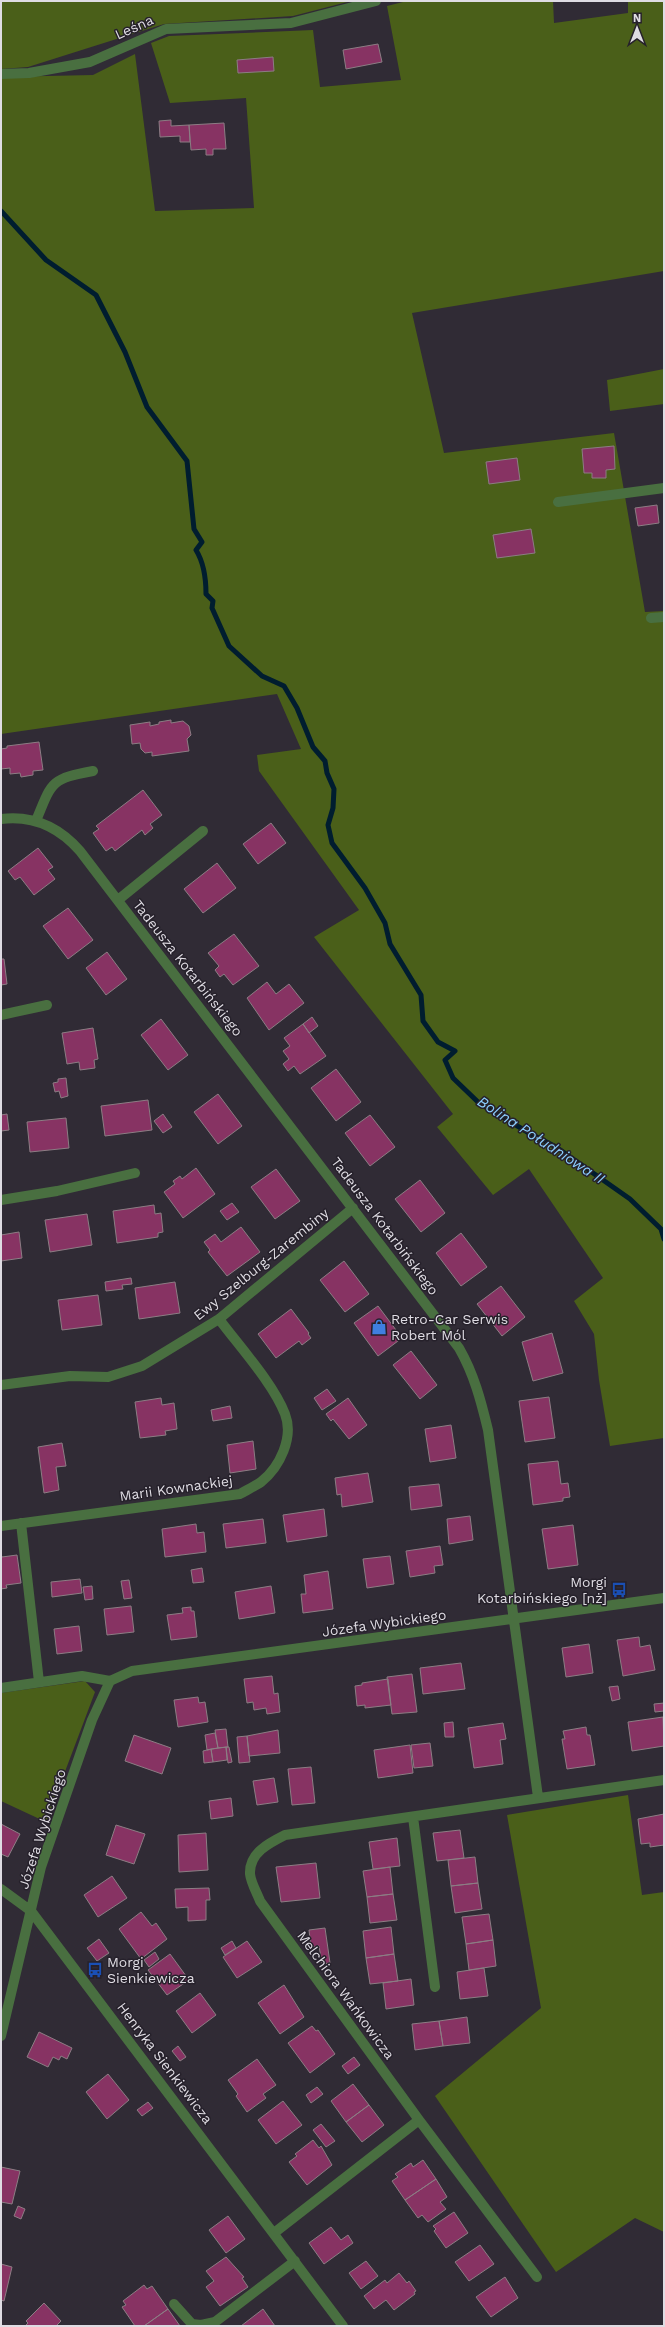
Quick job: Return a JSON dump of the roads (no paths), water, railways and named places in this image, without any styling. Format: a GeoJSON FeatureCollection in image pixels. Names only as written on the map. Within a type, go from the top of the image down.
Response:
{"type":"FeatureCollection","features":[{"type":"Feature","properties":{"kind":"street","name":"Leśna"},"geometry":{"type":"LineString","coordinates":[[1,74],[29,73],[90,62],[166,29],[291,23],[376,1]]}},
{"type":"Feature","properties":{"kind":"street"},"geometry":{"type":"LineString","coordinates":[[558,502],[664,488]]}},
{"type":"Feature","properties":{"kind":"street"},"geometry":{"type":"LineString","coordinates":[[651,618],[664,616]]}},
{"type":"Feature","properties":{"kind":"street"},"geometry":{"type":"LineString","coordinates":[[36,821],[51,787],[56,781],[64,777],[93,771]]}},
{"type":"Feature","properties":{"kind":"street","name":"Tadeusza Kotarbińskiego"},"geometry":{"type":"LineString","coordinates":[[1,819],[24,818],[36,821],[49,826],[71,841],[354,1208],[459,1348],[474,1378],[488,1430],[515,1619],[538,1797]]}},
{"type":"Feature","properties":{"kind":"street","name":"Tadeusza Kotarbińskiego"},"geometry":{"type":"LineString","coordinates":[[118,900],[203,832]]}},
{"type":"Feature","properties":{"kind":"street"},"geometry":{"type":"LineString","coordinates":[[1,1015],[47,1005]]}},
{"type":"Feature","properties":{"kind":"street"},"geometry":{"type":"LineString","coordinates":[[1,1200],[57,1191],[135,1173]]}},
{"type":"Feature","properties":{"kind":"street","name":"Ewy Szelburg-Zarembiny"},"geometry":{"type":"LineString","coordinates":[[1,1385],[70,1376],[108,1377],[142,1366],[219,1320],[354,1208]]}},
{"type":"Feature","properties":{"kind":"street","name":"Marii Kownackiej"},"geometry":{"type":"LineString","coordinates":[[1,1526],[240,1494],[261,1482],[274,1469],[284,1452],[288,1433],[286,1415],[276,1396],[219,1320]]}},
{"type":"Feature","properties":{"kind":"street"},"geometry":{"type":"LineString","coordinates":[[21,1523],[39,1682]]}},
{"type":"Feature","properties":{"kind":"street","name":"Józefa Wybickiego"},"geometry":{"type":"LineString","coordinates":[[1,2036],[41,1867],[92,1720],[110,1681],[132,1670],[664,1598]]}},
{"type":"Feature","properties":{"kind":"street"},"geometry":{"type":"LineString","coordinates":[[1,1688],[82,1676],[110,1681]]}},
{"type":"Feature","properties":{"kind":"street","name":"Melchiora Wańkowicza"},"geometry":{"type":"LineString","coordinates":[[537,2277],[419,2120],[260,1901],[250,1874],[253,1862],[262,1847],[285,1835],[413,1818],[538,1797],[664,1780]]}},
{"type":"Feature","properties":{"kind":"street"},"geometry":{"type":"LineString","coordinates":[[413,1818],[435,1987]]}},
{"type":"Feature","properties":{"kind":"street","name":"Henryka Sienkiewicza"},"geometry":{"type":"LineString","coordinates":[[1,1889],[31,1911],[343,2326]]}},
{"type":"Feature","properties":{"kind":"street"},"geometry":{"type":"LineString","coordinates":[[274,2233],[419,2120]]}},
{"type":"Feature","properties":{"kind":"street"},"geometry":{"type":"LineString","coordinates":[[174,2304],[192,2324],[201,2325],[215,2322],[294,2261]]}},
{"type":"Feature","properties":{"kind":"waterway","name":"Bolina Południowa II"},"geometry":{"type":"LineString","coordinates":[[1,211],[46,260],[96,295],[125,352],[147,407],[187,461],[194,529],[202,542],[196,550],[204,571],[206,594],[213,601],[212,608],[229,646],[262,676],[284,686],[297,708],[313,747],[325,761],[327,773],[334,789],[333,808],[328,825],[332,843],[365,888],[385,923],[390,944],[421,995],[423,1021],[438,1042],[455,1051],[445,1060],[453,1078],[479,1103],[529,1133],[556,1147],[630,1199],[661,1229],[664,1239]]}},
{"type":"Feature","properties":{"kind":"place","name":"Retro-Car Serwis Robert Mól"},"geometry":{"type":"Point","coordinates":[379,1327]}},
{"type":"Feature","properties":{"kind":"place","name":"Morgi Kotarbińskiego [nż]"},"geometry":{"type":"Point","coordinates":[619,1590]}},
{"type":"Feature","properties":{"kind":"place","name":"Morgi Sienkiewicza"},"geometry":{"type":"Point","coordinates":[95,1970]}}]}
